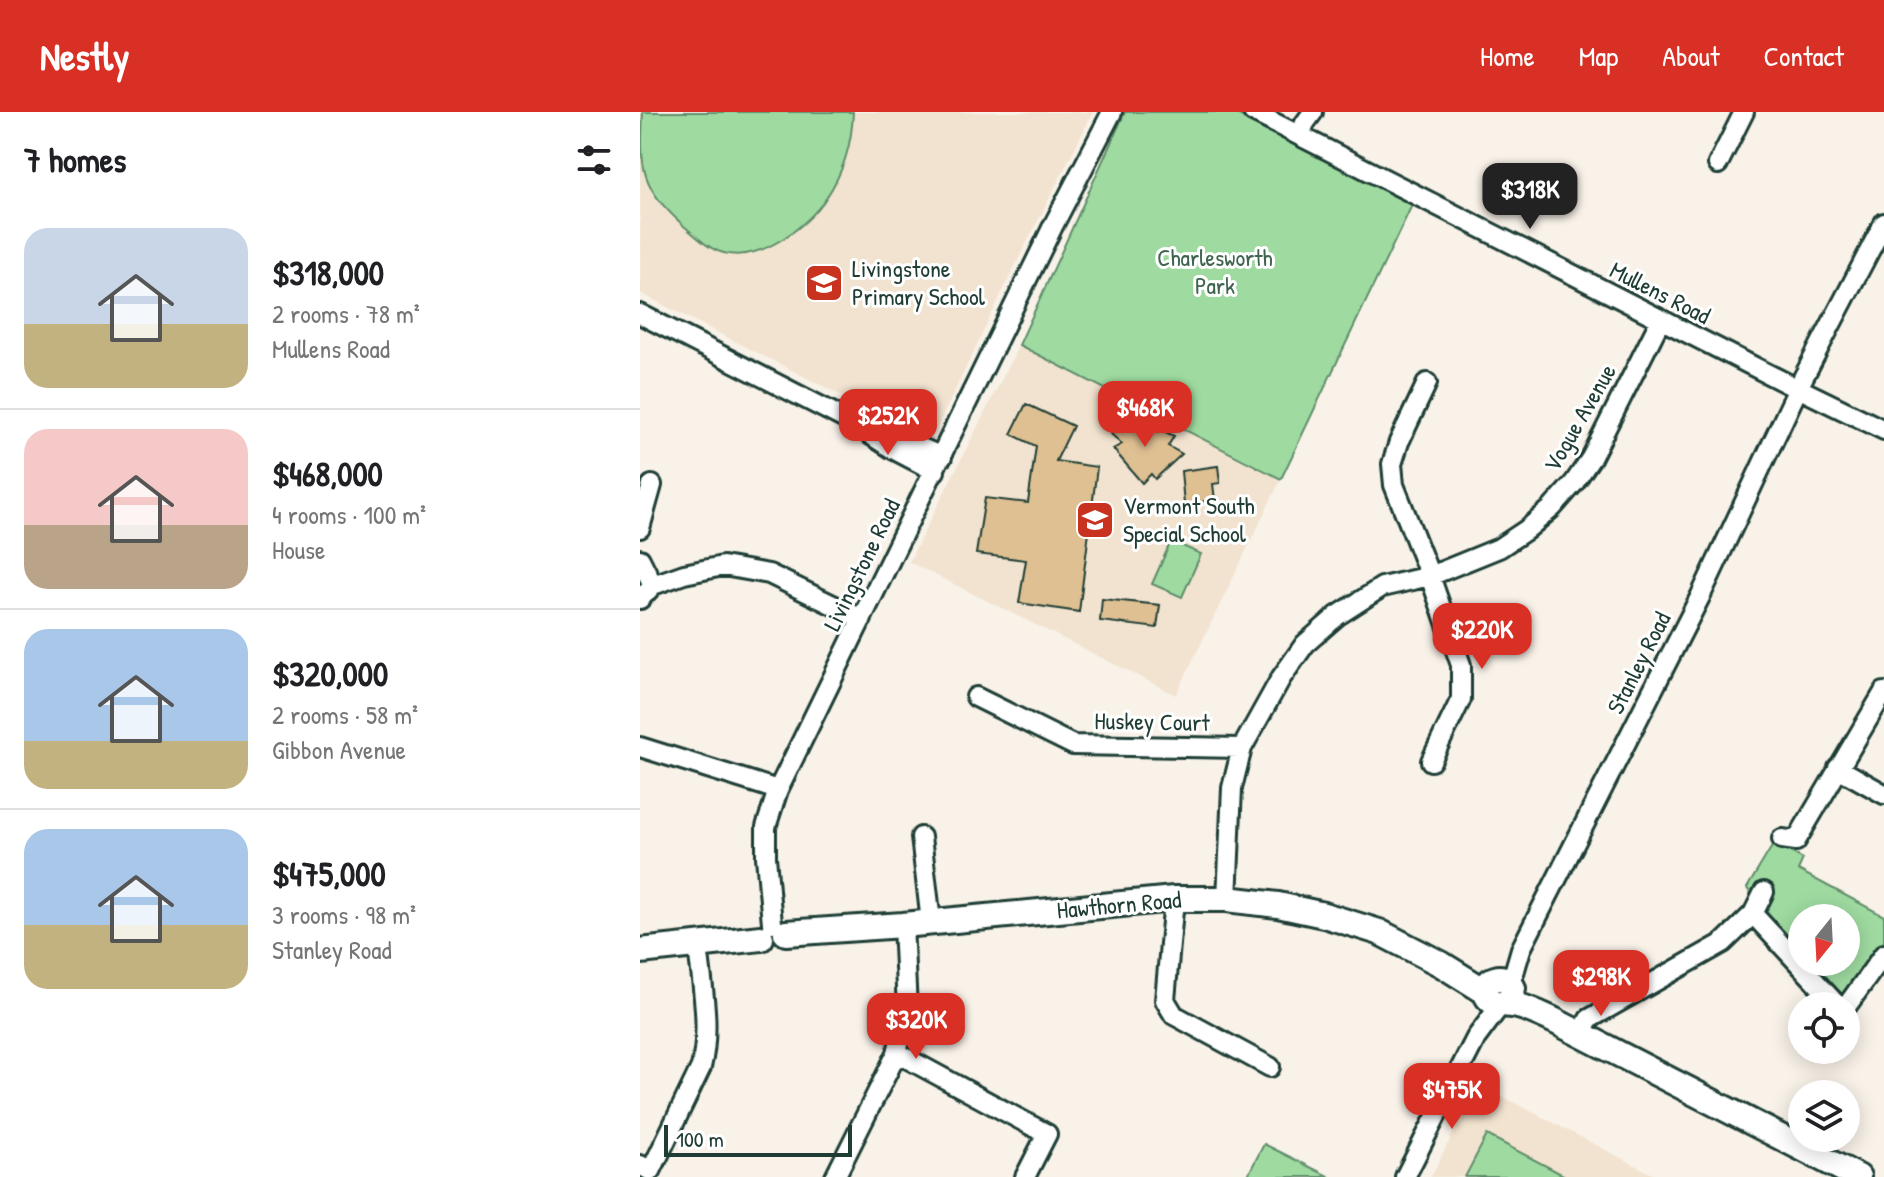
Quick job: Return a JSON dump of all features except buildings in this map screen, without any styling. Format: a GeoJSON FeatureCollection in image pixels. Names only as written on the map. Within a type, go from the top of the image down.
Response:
{"type":"FeatureCollection","features":[{"type":"Feature","properties":{"kind":"main road","name":"Hawthorn Road"},"geometry":{"type":"LineString","coordinates":[[640,951],[698,946],[773,931],[903,925],[1174,899],[1227,899],[1278,905],[1379,932],[1499,989],[1522,1007],[1581,1034],[1858,1177]]}},
{"type":"Feature","properties":{"kind":"street","name":"Livingstone Road"},"geometry":{"type":"LineString","coordinates":[[773,931],[766,827],[778,790],[1054,224],[1112,112]]}},
{"type":"Feature","properties":{"kind":"street","name":"Mullens Road"},"geometry":{"type":"LineString","coordinates":[[1253,112],[1660,321],[1884,430]]}},
{"type":"Feature","properties":{"kind":"street"},"geometry":{"type":"LineString","coordinates":[[1300,136],[1313,112]]}},
{"type":"Feature","properties":{"kind":"street"},"geometry":{"type":"LineString","coordinates":[[1718,164],[1744,112]]}},
{"type":"Feature","properties":{"kind":"street","name":"Stanley Road"},"geometry":{"type":"LineString","coordinates":[[1405,1177],[1489,1018],[1503,972],[1521,949],[1700,597],[1798,388],[1884,223]]}},
{"type":"Feature","properties":{"kind":"street"},"geometry":{"type":"LineString","coordinates":[[640,314],[849,421],[891,448],[938,464]]}},
{"type":"Feature","properties":{"kind":"street","name":"Vogue Avenue"},"geometry":{"type":"LineString","coordinates":[[1227,899],[1232,788],[1242,748],[1281,678],[1305,644],[1337,616],[1382,587],[1430,576],[1499,548],[1552,508],[1591,458],[1660,321]]}},
{"type":"Feature","properties":{"kind":"street"},"geometry":{"type":"LineString","coordinates":[[1427,383],[1392,464],[1394,485],[1461,665],[1461,699],[1431,761]]}},
{"type":"Feature","properties":{"kind":"street"},"geometry":{"type":"LineString","coordinates":[[640,528],[652,485]]}},
{"type":"Feature","properties":{"kind":"street"},"geometry":{"type":"LineString","coordinates":[[640,559],[647,592],[684,574],[723,566],[769,574],[862,619]]}},
{"type":"Feature","properties":{"kind":"street"},"geometry":{"type":"LineString","coordinates":[[1782,839],[1796,841],[1884,692]]}},
{"type":"Feature","properties":{"kind":"street","name":"Huskey Court"},"geometry":{"type":"LineString","coordinates":[[976,697],[1073,745],[1242,748]]}},
{"type":"Feature","properties":{"kind":"street"},"geometry":{"type":"LineString","coordinates":[[640,747],[778,790]]}},
{"type":"Feature","properties":{"kind":"street"},"geometry":{"type":"LineString","coordinates":[[1838,768],[1884,794]]}},
{"type":"Feature","properties":{"kind":"street"},"geometry":{"type":"LineString","coordinates":[[921,837],[931,922]]}},
{"type":"Feature","properties":{"kind":"street"},"geometry":{"type":"LineString","coordinates":[[1581,1034],[1589,1019],[1723,943],[1753,914],[1764,892]]}},
{"type":"Feature","properties":{"kind":"street"},"geometry":{"type":"LineString","coordinates":[[1174,899],[1165,1000],[1174,1015],[1270,1067]]}},
{"type":"Feature","properties":{"kind":"street"},"geometry":{"type":"LineString","coordinates":[[1753,914],[1825,992]]}},
{"type":"Feature","properties":{"kind":"street"},"geometry":{"type":"LineString","coordinates":[[835,1177],[897,1053],[907,1009],[903,925]]}},
{"type":"Feature","properties":{"kind":"street"},"geometry":{"type":"LineString","coordinates":[[640,1165],[651,1171],[701,1067],[706,1032],[698,946]]}},
{"type":"Feature","properties":{"kind":"street"},"geometry":{"type":"LineString","coordinates":[[1857,992],[1884,954]]}},
{"type":"Feature","properties":{"kind":"street"},"geometry":{"type":"LineString","coordinates":[[897,1053],[1047,1134],[1025,1177]]}},
{"type":"Feature","properties":{"kind":"shaded area","name":"Livingstone Primary School"},"geometry":{"type":"Polygon","coordinates":[[[640,112],[1093,112],[934,434],[923,437],[640,293],[640,112]]]}},
{"type":"Feature","properties":{"kind":"shaded area","name":"Vermont South Special School"},"geometry":{"type":"Polygon","coordinates":[[[1019,345],[1281,479],[1176,695],[909,562],[1019,345]]]}},
{"type":"Feature","properties":{"kind":"shaded area"},"geometry":{"type":"Polygon","coordinates":[[[1478,1084],[1658,1177],[1431,1177],[1478,1084]]]}},
{"type":"Feature","properties":{"kind":"green space"},"geometry":{"type":"Polygon","coordinates":[[[643,112],[853,112],[851,135],[842,168],[818,209],[781,240],[752,253],[738,255],[707,245],[669,212],[651,187],[643,163],[643,112]]]}},
{"type":"Feature","properties":{"kind":"green space","name":"Charlesworth Park"},"geometry":{"type":"Polygon","coordinates":[[[1125,112],[1233,112],[1413,203],[1281,479],[1019,345],[1125,112]]]}},
{"type":"Feature","properties":{"kind":"green space"},"geometry":{"type":"Polygon","coordinates":[[[1171,541],[1201,554],[1182,597],[1152,584],[1171,541]]]}},
{"type":"Feature","properties":{"kind":"green space"},"geometry":{"type":"Polygon","coordinates":[[[1774,843],[1803,859],[1798,870],[1884,916],[1884,944],[1850,992],[1830,992],[1816,976],[1860,976],[1860,904],[1788,904],[1788,944],[1766,919],[1747,888],[1774,843]]]}},
{"type":"Feature","properties":{"kind":"green space"},"geometry":{"type":"Polygon","coordinates":[[[1487,1135],[1567,1177],[1465,1177],[1487,1135]]]}},
{"type":"Feature","properties":{"kind":"green space"},"geometry":{"type":"Polygon","coordinates":[[[1264,1144],[1330,1177],[1247,1177],[1264,1144]]]}},
{"type":"Feature","properties":{"kind":"place","name":"Livingstone Primary School"},"geometry":{"type":"Point","coordinates":[824,283]}},
{"type":"Feature","properties":{"kind":"place","name":"Vermont South Special School"},"geometry":{"type":"Point","coordinates":[1095,520]}}]}
